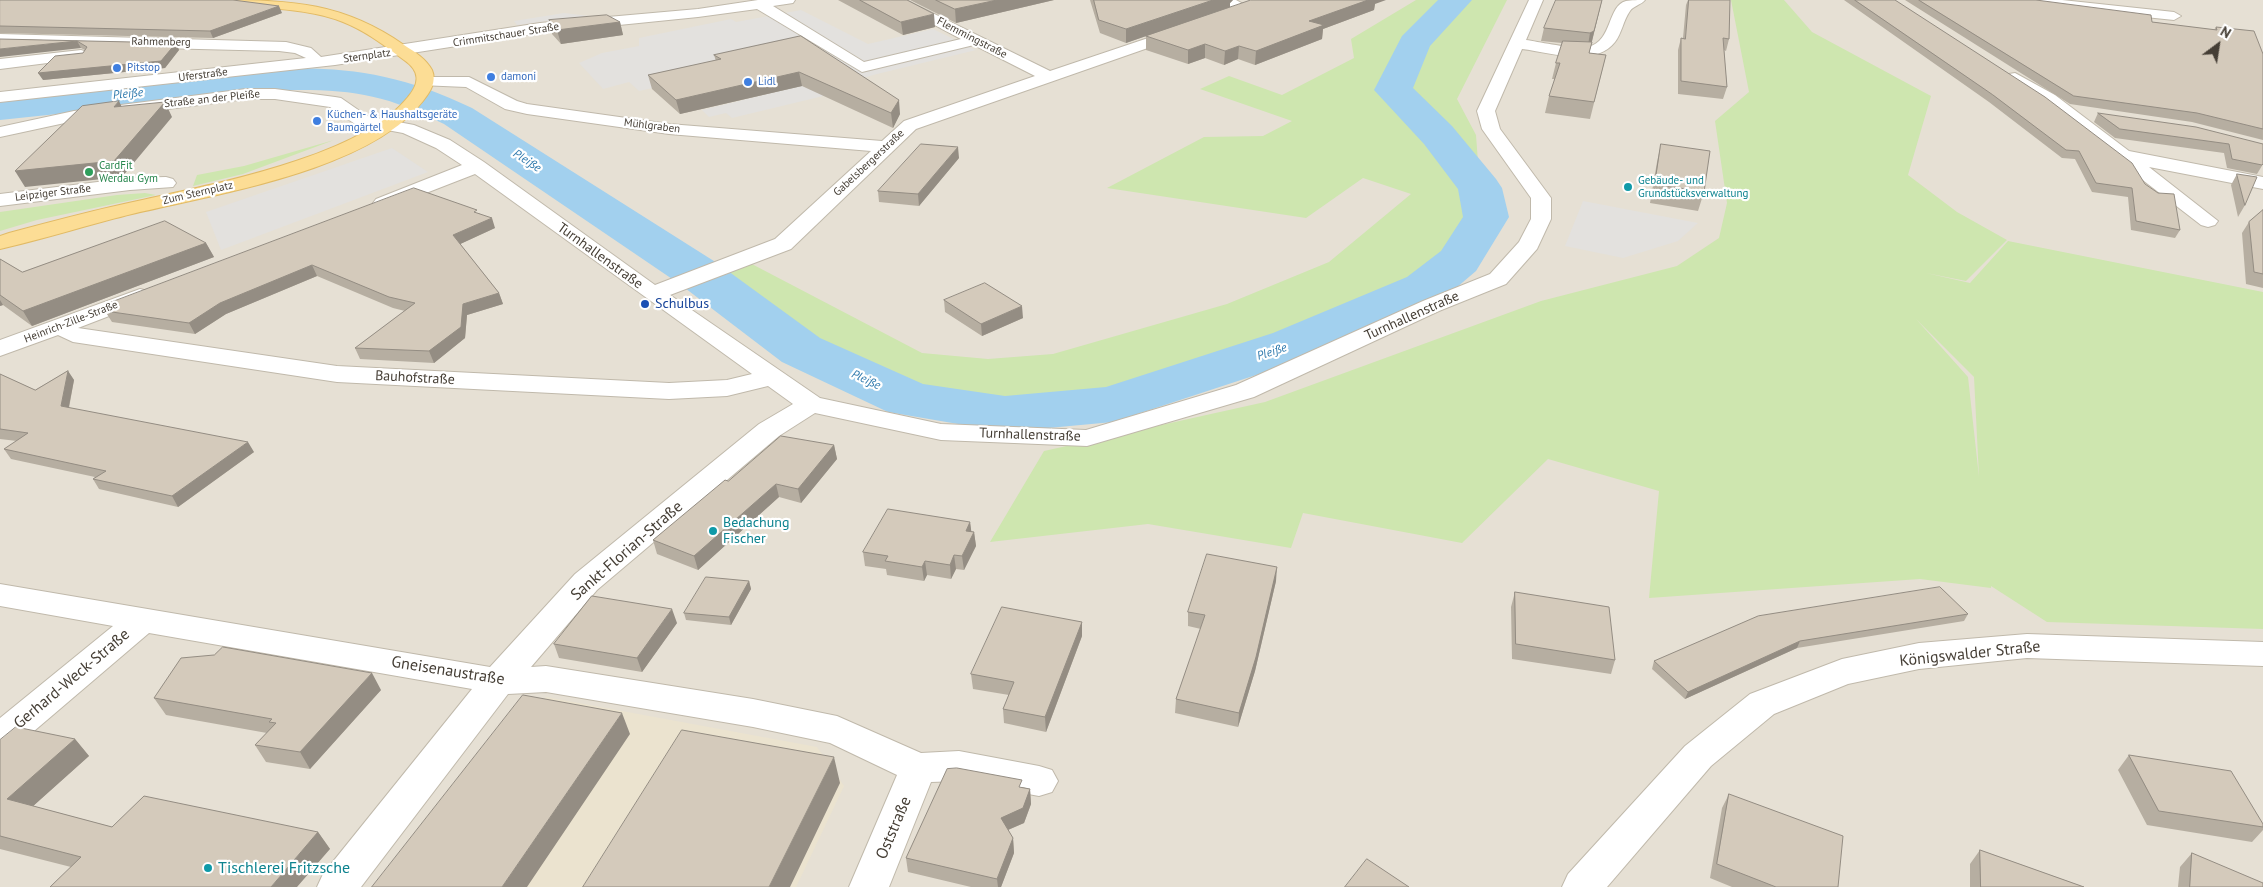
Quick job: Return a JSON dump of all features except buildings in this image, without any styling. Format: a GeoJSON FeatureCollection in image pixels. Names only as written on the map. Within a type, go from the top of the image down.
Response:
{"type":"FeatureCollection","features":[{"type":"Feature","properties":{"kind":"main road"},"geometry":{"type":"LineString","coordinates":[[228,0],[340,16],[403,51]]}},
{"type":"Feature","properties":{"kind":"main road","name":"Sternplatz"},"geometry":{"type":"LineString","coordinates":[[403,51],[421,65],[426,74],[425,83]]}},
{"type":"Feature","properties":{"kind":"main road"},"geometry":{"type":"LineString","coordinates":[[396,119],[418,100],[425,83]]}},
{"type":"Feature","properties":{"kind":"main road","name":"Zum Sternplatz"},"geometry":{"type":"LineString","coordinates":[[0,243],[91,218],[267,175],[343,148],[396,119]]}},
{"type":"Feature","properties":{"kind":"street"},"geometry":{"type":"LineString","coordinates":[[687,0],[698,13]]}},
{"type":"Feature","properties":{"kind":"street","name":"Crimmitschauer Straße"},"geometry":{"type":"LineString","coordinates":[[403,51],[540,28],[698,13],[788,0]]}},
{"type":"Feature","properties":{"kind":"street","name":"Flemmingstraße"},"geometry":{"type":"LineString","coordinates":[[895,0],[1049,77]]}},
{"type":"Feature","properties":{"kind":"street"},"geometry":{"type":"LineString","coordinates":[[1218,17],[1245,8],[1219,0]]}},
{"type":"Feature","properties":{"kind":"street"},"geometry":{"type":"LineString","coordinates":[[1238,5],[1252,0]]}},
{"type":"Feature","properties":{"kind":"street","name":"Turnhallenstraße"},"geometry":{"type":"LineString","coordinates":[[396,119],[477,166],[653,294],[811,404],[941,432],[1087,438],[1245,390],[1431,306],[1498,279],[1529,244],[1541,219],[1541,198],[1491,129],[1486,111],[1536,0]]}},
{"type":"Feature","properties":{"kind":"street"},"geometry":{"type":"LineString","coordinates":[[1517,44],[1577,51],[1595,50],[1604,46],[1614,32],[1624,7],[1638,0]]}},
{"type":"Feature","properties":{"kind":"street"},"geometry":{"type":"LineString","coordinates":[[2021,0],[2174,16]]}},
{"type":"Feature","properties":{"kind":"street"},"geometry":{"type":"LineString","coordinates":[[761,5],[862,67],[977,40]]}},
{"type":"Feature","properties":{"kind":"street","name":"Gabelsbergerstraße"},"geometry":{"type":"LineString","coordinates":[[653,294],[783,244],[910,125],[1191,27]]}},
{"type":"Feature","properties":{"kind":"street","name":"Rahmenberg"},"geometry":{"type":"LineString","coordinates":[[0,39],[225,44],[296,49],[314,56],[317,62]]}},
{"type":"Feature","properties":{"kind":"street"},"geometry":{"type":"LineString","coordinates":[[0,64],[116,51],[197,48],[225,44]]}},
{"type":"Feature","properties":{"kind":"street","name":"Sternplatz"},"geometry":{"type":"LineString","coordinates":[[317,62],[403,51]]}},
{"type":"Feature","properties":{"kind":"street","name":"Uferstraße"},"geometry":{"type":"LineString","coordinates":[[0,98],[317,62]]}},
{"type":"Feature","properties":{"kind":"street"},"geometry":{"type":"LineString","coordinates":[[1999,68],[2065,111],[2208,221]]}},
{"type":"Feature","properties":{"kind":"street","name":"Mühlgraben"},"geometry":{"type":"LineString","coordinates":[[425,83],[469,82],[510,105],[669,129],[885,147]]}},
{"type":"Feature","properties":{"kind":"street","name":"Straße an der Pleiße"},"geometry":{"type":"LineString","coordinates":[[0,132],[74,116],[246,94],[275,94],[335,102],[361,120],[396,119]]}},
{"type":"Feature","properties":{"kind":"street"},"geometry":{"type":"LineString","coordinates":[[2065,111],[2104,116]]}},
{"type":"Feature","properties":{"kind":"street"},"geometry":{"type":"LineString","coordinates":[[2124,156],[2263,182]]}},
{"type":"Feature","properties":{"kind":"street"},"geometry":{"type":"LineString","coordinates":[[366,209],[477,166]]}},
{"type":"Feature","properties":{"kind":"street","name":"Leipziger Straße"},"geometry":{"type":"LineString","coordinates":[[0,200],[130,184],[166,183]]}},
{"type":"Feature","properties":{"kind":"street","name":"Heinrich-Zille-Straße"},"geometry":{"type":"LineString","coordinates":[[0,349],[162,288]]}},
{"type":"Feature","properties":{"kind":"street","name":"Bauhofstraße"},"geometry":{"type":"LineString","coordinates":[[61,326],[73,336],[337,374],[669,391],[728,388],[774,377]]}},
{"type":"Feature","properties":{"kind":"street","name":"Sankt-Florian-Straße"},"geometry":{"type":"LineString","coordinates":[[337,887],[498,682],[586,582],[769,430],[811,404]]}},
{"type":"Feature","properties":{"kind":"street","name":"Gneisenaustraße"},"geometry":{"type":"LineString","coordinates":[[0,595],[498,682],[546,679],[763,714],[837,730],[918,768]]}},
{"type":"Feature","properties":{"kind":"street","name":"Gerhard-Weck-Straße"},"geometry":{"type":"LineString","coordinates":[[0,739],[144,619]]}},
{"type":"Feature","properties":{"kind":"street","name":"Königswalder Straße"},"geometry":{"type":"LineString","coordinates":[[1582,887],[1698,756],[1762,704],[1842,672],[1919,656],[2027,646],[2263,654]]}},
{"type":"Feature","properties":{"kind":"street"},"geometry":{"type":"LineString","coordinates":[[918,768],[959,766],[1039,781]]}},
{"type":"Feature","properties":{"kind":"street","name":"Oststraße"},"geometry":{"type":"LineString","coordinates":[[869,887],[918,768]]}},
{"type":"Feature","properties":{"kind":"shaded area"},"geometry":{"type":"Polygon","coordinates":[[[0,0],[2263,0],[2263,887],[0,887],[0,0]]]}},
{"type":"Feature","properties":{"kind":"shaded area"},"geometry":{"type":"Polygon","coordinates":[[[801,10],[868,44],[933,29],[976,50],[873,75],[837,86],[844,91],[732,118],[726,113],[709,117],[702,110],[857,72],[811,46],[720,73],[639,91],[629,82],[603,89],[579,63],[602,53],[639,46],[639,38],[731,19],[736,22],[801,10]]]}},
{"type":"Feature","properties":{"kind":"shaded area"},"geometry":{"type":"Polygon","coordinates":[[[564,13],[589,16],[517,25],[514,21],[564,13]]]}},
{"type":"Feature","properties":{"kind":"shaded area"},"geometry":{"type":"Polygon","coordinates":[[[392,148],[428,172],[221,250],[206,212],[392,148]]]}},
{"type":"Feature","properties":{"kind":"shaded area"},"geometry":{"type":"Polygon","coordinates":[[[1583,201],[1698,223],[1678,241],[1623,258],[1565,246],[1583,201]]]}},
{"type":"Feature","properties":{"kind":"shaded area"},"geometry":{"type":"Polygon","coordinates":[[[546,697],[817,747],[844,786],[796,887],[400,887],[546,697]]]}},
{"type":"Feature","properties":{"kind":"green space"},"geometry":{"type":"Polygon","coordinates":[[[1416,0],[1507,0],[1457,99],[1476,135],[1480,188],[1486,217],[1459,261],[1425,288],[1292,345],[1113,404],[1005,414],[909,400],[801,350],[699,274],[748,262],[922,353],[988,359],[1053,354],[1227,304],[1329,262],[1411,194],[1363,178],[1306,218],[1107,188],[1204,137],[1263,136],[1292,121],[1200,89],[1229,76],[1282,95],[1354,58],[1351,39],[1416,0]]]}},
{"type":"Feature","properties":{"kind":"green space"},"geometry":{"type":"Polygon","coordinates":[[[1731,0],[1784,0],[1812,32],[1931,96],[1908,175],[1957,212],[2007,240],[1966,281],[1926,273],[1970,283],[2008,241],[2263,292],[2263,629],[2047,622],[1991,586],[1991,588],[1920,579],[1649,598],[1659,491],[1548,459],[1462,543],[1303,513],[1291,548],[1148,524],[990,542],[1044,451],[1265,402],[1541,301],[1677,266],[1719,238],[1727,203],[1715,121],[1749,92],[1731,0]],[[1916,319],[1968,377],[1979,477],[1974,377],[1916,319]]]}},
{"type":"Feature","properties":{"kind":"green space"},"geometry":{"type":"Polygon","coordinates":[[[334,140],[243,174],[193,186],[197,175],[244,166],[334,140]]]}},
{"type":"Feature","properties":{"kind":"green space"},"geometry":{"type":"Polygon","coordinates":[[[145,193],[156,195],[37,220],[0,231],[0,212],[117,195],[145,193]]]}},
{"type":"Feature","properties":{"kind":"waterway","name":"Pleiße"},"geometry":{"type":"LineString","coordinates":[[0,108],[250,81],[286,79],[321,78],[356,81],[390,88],[424,99],[458,116],[699,274],[801,350],[909,400],[1005,414],[1113,404],[1292,345],[1425,288],[1459,261],[1486,217],[1480,188],[1438,135],[1393,90],[1414,43],[1456,0]]}},
{"type":"Feature","properties":{"kind":"place","name":"Pitstop"},"geometry":{"type":"Point","coordinates":[117,68]}},
{"type":"Feature","properties":{"kind":"place","name":"damoni"},"geometry":{"type":"Point","coordinates":[491,77]}},
{"type":"Feature","properties":{"kind":"place","name":"Lidl"},"geometry":{"type":"Point","coordinates":[748,82]}},
{"type":"Feature","properties":{"kind":"place","name":"Küchen- & Haushaltsgeräte Baumgärtel"},"geometry":{"type":"Point","coordinates":[317,121]}},
{"type":"Feature","properties":{"kind":"place","name":"CardFit Werdau Gym"},"geometry":{"type":"Point","coordinates":[89,172]}},
{"type":"Feature","properties":{"kind":"place","name":"Gebäude- und Grundstücksverwaltung"},"geometry":{"type":"Point","coordinates":[1628,187]}},
{"type":"Feature","properties":{"kind":"place","name":"Schulbus"},"geometry":{"type":"Point","coordinates":[645,304]}},
{"type":"Feature","properties":{"kind":"place","name":"Bedachung Fischer"},"geometry":{"type":"Point","coordinates":[713,531]}},
{"type":"Feature","properties":{"kind":"place","name":"Tischlerei Fritzsche"},"geometry":{"type":"Point","coordinates":[208,868]}}]}
